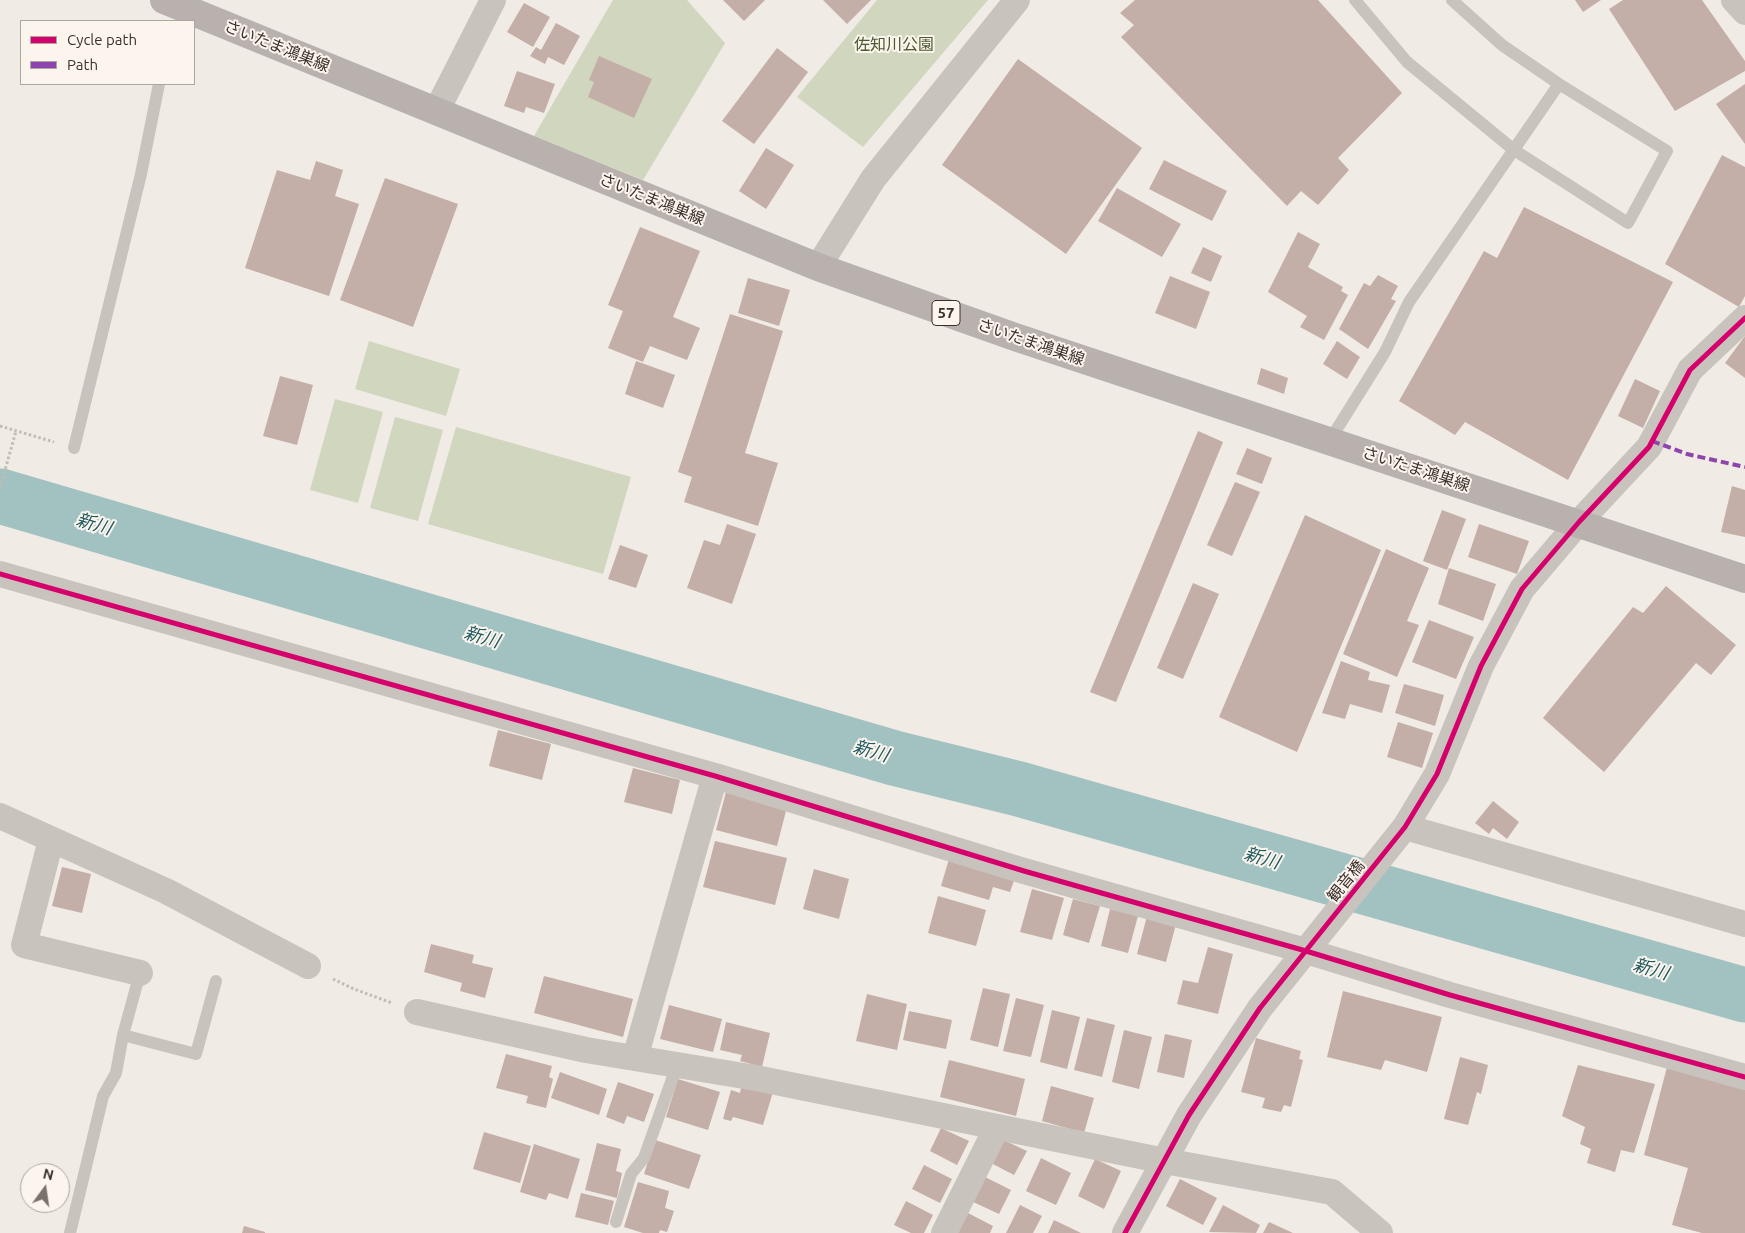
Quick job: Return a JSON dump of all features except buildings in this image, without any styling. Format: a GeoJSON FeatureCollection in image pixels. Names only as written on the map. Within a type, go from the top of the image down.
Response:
{"type":"FeatureCollection","features":[{"type":"Feature","properties":{"kind":"main road","name":"さいたま鴻巣線"},"geometry":{"type":"LineString","coordinates":[[172,7],[437,110],[818,267],[1015,337],[1579,522],[1745,579]]}},
{"type":"Feature","properties":{"kind":"street"},"geometry":{"type":"LineString","coordinates":[[437,110],[493,0]]}},
{"type":"Feature","properties":{"kind":"street"},"geometry":{"type":"LineString","coordinates":[[818,267],[873,179],[1017,0]]}},
{"type":"Feature","properties":{"kind":"street"},"geometry":{"type":"LineString","coordinates":[[1734,0],[1745,12]]}},
{"type":"Feature","properties":{"kind":"street","name":"観音橋"},"geometry":{"type":"LineString","coordinates":[[1125,1233],[1189,1114],[1244,1032],[1405,827],[1437,774],[1481,666],[1522,588],[1579,522],[1649,448],[1690,370],[1745,318]]}},
{"type":"Feature","properties":{"kind":"street"},"geometry":{"type":"LineString","coordinates":[[0,574],[715,776],[1024,870],[1306,951],[1450,995],[1745,1077]]}},
{"type":"Feature","properties":{"kind":"street"},"geometry":{"type":"LineString","coordinates":[[635,1058],[715,776]]}},
{"type":"Feature","properties":{"kind":"street"},"geometry":{"type":"LineString","coordinates":[[0,816],[166,891],[308,966]]}},
{"type":"Feature","properties":{"kind":"street"},"geometry":{"type":"LineString","coordinates":[[1405,827],[1745,924]]}},
{"type":"Feature","properties":{"kind":"street"},"geometry":{"type":"LineString","coordinates":[[51,840],[24,945],[140,974]]}},
{"type":"Feature","properties":{"kind":"street"},"geometry":{"type":"LineString","coordinates":[[417,1012],[586,1050],[756,1078],[1165,1161],[1332,1192],[1380,1233]]}},
{"type":"Feature","properties":{"kind":"street"},"geometry":{"type":"LineString","coordinates":[[944,1233],[997,1127]]}},
{"type":"Feature","properties":{"kind":"lane"},"geometry":{"type":"LineString","coordinates":[[1355,0],[1407,62],[1514,150],[1628,223],[1667,151],[1559,84],[1502,45],[1452,0]]}},
{"type":"Feature","properties":{"kind":"lane"},"geometry":{"type":"LineString","coordinates":[[1330,440],[1385,352],[1409,302],[1559,84]]}},
{"type":"Feature","properties":{"kind":"lane"},"geometry":{"type":"LineString","coordinates":[[74,448],[141,174],[160,85]]}},
{"type":"Feature","properties":{"kind":"lane"},"geometry":{"type":"LineString","coordinates":[[70,1233],[103,1096],[116,1073],[123,1035],[140,974]]}},
{"type":"Feature","properties":{"kind":"lane"},"geometry":{"type":"LineString","coordinates":[[123,1035],[196,1054],[216,981]]}},
{"type":"Feature","properties":{"kind":"lane"},"geometry":{"type":"LineString","coordinates":[[616,1222],[632,1174],[644,1158],[677,1065]]}},
{"type":"Feature","properties":{"kind":"path"},"geometry":{"type":"LineString","coordinates":[[0,426],[74,448]]}},
{"type":"Feature","properties":{"kind":"path"},"geometry":{"type":"LineString","coordinates":[[0,488],[16,431]]}},
{"type":"Feature","properties":{"kind":"path"},"geometry":{"type":"LineString","coordinates":[[308,966],[354,989],[417,1012]]}},
{"type":"Feature","properties":{"kind":"green space"},"geometry":{"type":"Polygon","coordinates":[[[613,0],[687,0],[725,43],[643,180],[534,136],[613,0]]]}},
{"type":"Feature","properties":{"kind":"green space","name":"佐知川公園"},"geometry":{"type":"Polygon","coordinates":[[[877,0],[988,0],[863,147],[797,97],[877,0]]]}},
{"type":"Feature","properties":{"kind":"green space"},"geometry":{"type":"Polygon","coordinates":[[[369,341],[460,369],[446,416],[355,389],[369,341]]]}},
{"type":"Feature","properties":{"kind":"green space"},"geometry":{"type":"Polygon","coordinates":[[[335,399],[383,412],[358,503],[310,490],[335,399]]]}},
{"type":"Feature","properties":{"kind":"green space"},"geometry":{"type":"Polygon","coordinates":[[[395,417],[443,430],[418,521],[370,508],[395,417]]]}},
{"type":"Feature","properties":{"kind":"green space"},"geometry":{"type":"Polygon","coordinates":[[[456,427],[631,477],[603,574],[428,524],[456,427]]]}},
{"type":"Feature","properties":{"kind":"waterway","name":"新川"},"geometry":{"type":"LineString","coordinates":[[0,496],[894,758],[1019,789],[1745,995]]}},
{"type":"Feature","properties":{"kind":"marked path"},"geometry":{"type":"LineString","coordinates":[[1652,441],[1687,454],[1745,467]]}},
{"type":"Feature","properties":{"kind":"cycle path"},"geometry":{"type":"LineString","coordinates":[[1125,1233],[1189,1115],[1260,1008],[1405,827],[1437,774],[1481,666],[1522,589],[1579,522],[1649,447],[1690,370],[1745,318]]}},
{"type":"Feature","properties":{"kind":"cycle path"},"geometry":{"type":"LineString","coordinates":[[0,574],[715,776],[1024,871],[1306,951],[1450,995],[1745,1077]]}}]}
